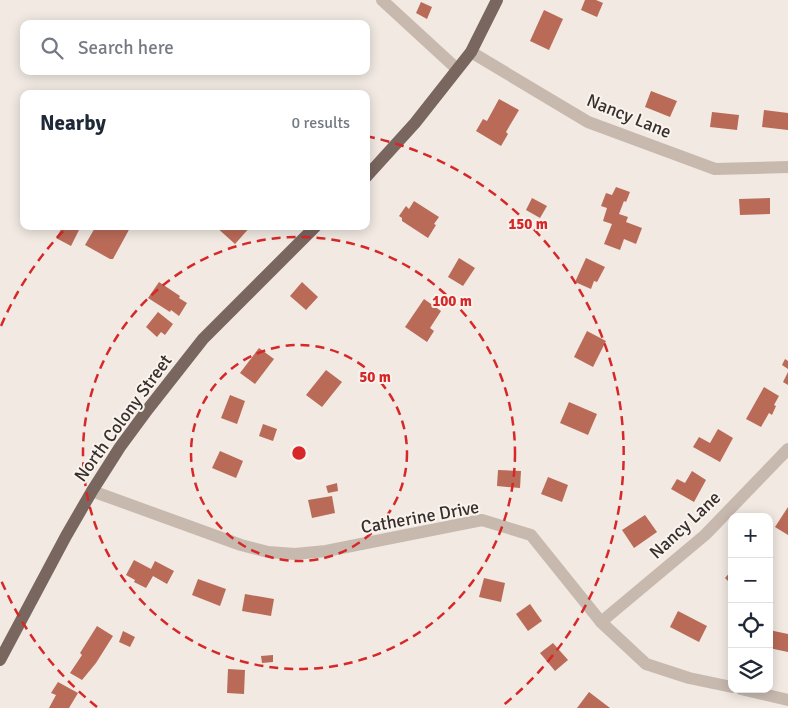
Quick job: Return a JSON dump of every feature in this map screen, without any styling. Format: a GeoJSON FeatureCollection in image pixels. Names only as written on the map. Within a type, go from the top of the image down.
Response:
{"type":"FeatureCollection","features":[{"type":"Feature","properties":{"kind":"main road"},"geometry":{"type":"LineString","coordinates":[[370,173],[415,123],[471,52],[497,0]]}},
{"type":"Feature","properties":{"kind":"main road","name":"North Colony Street"},"geometry":{"type":"LineString","coordinates":[[0,660],[66,536],[120,447],[203,339],[312,230]]}},
{"type":"Feature","properties":{"kind":"street"},"geometry":{"type":"LineString","coordinates":[[382,0],[457,69]]}},
{"type":"Feature","properties":{"kind":"street","name":"Nancy Lane"},"geometry":{"type":"LineString","coordinates":[[471,52],[588,122],[715,169],[788,167]]}},
{"type":"Feature","properties":{"kind":"street","name":"Nancy Lane"},"geometry":{"type":"LineString","coordinates":[[601,622],[705,535],[788,449]]}},
{"type":"Feature","properties":{"kind":"street","name":"Catherine Drive"},"geometry":{"type":"LineString","coordinates":[[92,491],[241,545],[268,552],[295,554],[326,551],[482,520],[532,534],[601,622],[646,664],[689,678],[728,686]]}},
{"type":"Feature","properties":{"kind":"street"},"geometry":{"type":"LineString","coordinates":[[758,693],[788,700]]}},
{"type":"Feature","properties":{"kind":"building"},"geometry":{"type":"Polygon","coordinates":[[[585,0],[596,0],[603,3],[597,17],[581,10],[585,0]]]}},
{"type":"Feature","properties":{"kind":"building"},"geometry":{"type":"Polygon","coordinates":[[[421,2],[432,7],[427,19],[416,13],[421,2]]]}},
{"type":"Feature","properties":{"kind":"building"},"geometry":{"type":"Polygon","coordinates":[[[544,10],[563,19],[549,50],[530,41],[544,10]]]}},
{"type":"Feature","properties":{"kind":"building"},"geometry":{"type":"Polygon","coordinates":[[[651,91],[677,101],[670,117],[645,107],[651,91]]]}},
{"type":"Feature","properties":{"kind":"building"},"geometry":{"type":"Polygon","coordinates":[[[499,99],[519,110],[506,132],[508,134],[501,146],[476,131],[483,119],[487,121],[499,99]]]}},
{"type":"Feature","properties":{"kind":"building"},"geometry":{"type":"Polygon","coordinates":[[[764,110],[788,113],[788,130],[762,127],[764,110]]]}},
{"type":"Feature","properties":{"kind":"building"},"geometry":{"type":"Polygon","coordinates":[[[712,112],[739,115],[737,130],[710,127],[712,112]]]}},
{"type":"Feature","properties":{"kind":"building"},"geometry":{"type":"Polygon","coordinates":[[[616,187],[630,192],[619,214],[628,217],[626,222],[642,228],[636,244],[624,239],[620,250],[604,244],[612,224],[603,221],[607,208],[601,206],[606,193],[612,195],[616,187]]]}},
{"type":"Feature","properties":{"kind":"building"},"geometry":{"type":"Polygon","coordinates":[[[532,198],[547,206],[540,218],[526,210],[532,198]]]}},
{"type":"Feature","properties":{"kind":"building"},"geometry":{"type":"Polygon","coordinates":[[[770,198],[770,214],[740,215],[739,199],[770,198]]]}},
{"type":"Feature","properties":{"kind":"building"},"geometry":{"type":"Polygon","coordinates":[[[414,201],[439,217],[428,238],[402,221],[402,218],[399,216],[406,206],[409,209],[414,201]]]}},
{"type":"Feature","properties":{"kind":"building"},"geometry":{"type":"Polygon","coordinates":[[[61,230],[79,230],[71,246],[56,238],[61,230]]]}},
{"type":"Feature","properties":{"kind":"building"},"geometry":{"type":"Polygon","coordinates":[[[94,230],[129,230],[113,259],[85,245],[94,230]]]}},
{"type":"Feature","properties":{"kind":"building"},"geometry":{"type":"Polygon","coordinates":[[[219,230],[247,230],[235,244],[219,230]]]}},
{"type":"Feature","properties":{"kind":"building"},"geometry":{"type":"Polygon","coordinates":[[[459,258],[475,268],[463,286],[448,277],[459,258]]]}},
{"type":"Feature","properties":{"kind":"building"},"geometry":{"type":"Polygon","coordinates":[[[586,258],[605,267],[597,282],[594,281],[591,289],[575,282],[586,258]]]}},
{"type":"Feature","properties":{"kind":"building"},"geometry":{"type":"Polygon","coordinates":[[[159,282],[187,303],[179,316],[148,298],[159,282]]]}},
{"type":"Feature","properties":{"kind":"building"},"geometry":{"type":"Polygon","coordinates":[[[302,282],[318,297],[306,310],[290,296],[302,282]]]}},
{"type":"Feature","properties":{"kind":"building"},"geometry":{"type":"Polygon","coordinates":[[[424,299],[441,311],[430,328],[434,331],[427,342],[405,327],[424,299]]]}},
{"type":"Feature","properties":{"kind":"building"},"geometry":{"type":"Polygon","coordinates":[[[158,312],[173,324],[165,335],[161,332],[157,337],[146,327],[158,312]]]}},
{"type":"Feature","properties":{"kind":"building"},"geometry":{"type":"Polygon","coordinates":[[[587,331],[606,341],[593,367],[574,357],[587,331]]]}},
{"type":"Feature","properties":{"kind":"building"},"geometry":{"type":"Polygon","coordinates":[[[259,348],[274,359],[255,384],[240,373],[259,348]]]}},
{"type":"Feature","properties":{"kind":"building"},"geometry":{"type":"Polygon","coordinates":[[[785,359],[788,361],[788,369],[782,365],[785,359]]]}},
{"type":"Feature","properties":{"kind":"building"},"geometry":{"type":"Polygon","coordinates":[[[326,370],[342,382],[322,407],[306,395],[326,370]]]}},
{"type":"Feature","properties":{"kind":"building"},"geometry":{"type":"Polygon","coordinates":[[[788,372],[788,385],[783,382],[788,372]]]}},
{"type":"Feature","properties":{"kind":"building"},"geometry":{"type":"Polygon","coordinates":[[[764,387],[779,396],[774,405],[776,406],[772,415],[769,413],[761,427],[746,419],[764,387]]]}},
{"type":"Feature","properties":{"kind":"building"},"geometry":{"type":"Polygon","coordinates":[[[230,395],[245,401],[237,424],[221,418],[230,395]]]}},
{"type":"Feature","properties":{"kind":"building"},"geometry":{"type":"Polygon","coordinates":[[[569,402],[597,414],[588,435],[560,423],[569,402]]]}},
{"type":"Feature","properties":{"kind":"building"},"geometry":{"type":"Polygon","coordinates":[[[263,424],[277,429],[273,441],[259,436],[263,424]]]}},
{"type":"Feature","properties":{"kind":"building"},"geometry":{"type":"Polygon","coordinates":[[[718,429],[733,438],[720,462],[693,447],[699,437],[710,443],[718,429]]]}},
{"type":"Feature","properties":{"kind":"building"},"geometry":{"type":"Polygon","coordinates":[[[220,451],[243,461],[236,478],[212,468],[220,451]]]}},
{"type":"Feature","properties":{"kind":"building"},"geometry":{"type":"Polygon","coordinates":[[[498,470],[521,471],[520,488],[497,486],[498,470]]]}},
{"type":"Feature","properties":{"kind":"building"},"geometry":{"type":"Polygon","coordinates":[[[692,471],[706,480],[694,502],[671,489],[677,479],[685,483],[692,471]]]}},
{"type":"Feature","properties":{"kind":"building"},"geometry":{"type":"Polygon","coordinates":[[[548,477],[568,485],[562,502],[541,494],[548,477]]]}},
{"type":"Feature","properties":{"kind":"building"},"geometry":{"type":"Polygon","coordinates":[[[337,483],[338,491],[328,493],[326,486],[337,483]]]}},
{"type":"Feature","properties":{"kind":"building"},"geometry":{"type":"Polygon","coordinates":[[[332,496],[335,513],[312,518],[308,500],[332,496]]]}},
{"type":"Feature","properties":{"kind":"building"},"geometry":{"type":"Polygon","coordinates":[[[788,507],[788,535],[775,527],[788,507]]]}},
{"type":"Feature","properties":{"kind":"building"},"geometry":{"type":"Polygon","coordinates":[[[645,515],[657,532],[634,548],[622,530],[645,515]]]}},
{"type":"Feature","properties":{"kind":"building"},"geometry":{"type":"Polygon","coordinates":[[[134,560],[151,569],[155,561],[174,571],[167,584],[153,576],[146,588],[134,582],[135,580],[126,575],[134,560]]]}},
{"type":"Feature","properties":{"kind":"building"},"geometry":{"type":"Polygon","coordinates":[[[484,578],[505,583],[501,602],[479,597],[484,578]]]}},
{"type":"Feature","properties":{"kind":"building"},"geometry":{"type":"Polygon","coordinates":[[[198,579],[226,589],[220,606],[192,595],[198,579]]]}},
{"type":"Feature","properties":{"kind":"building"},"geometry":{"type":"Polygon","coordinates":[[[245,594],[274,599],[271,616],[242,611],[245,594]]]}},
{"type":"Feature","properties":{"kind":"building"},"geometry":{"type":"Polygon","coordinates":[[[530,604],[542,621],[528,631],[516,614],[530,604]]]}},
{"type":"Feature","properties":{"kind":"building"},"geometry":{"type":"Polygon","coordinates":[[[678,611],[707,626],[699,642],[670,627],[678,611]]]}},
{"type":"Feature","properties":{"kind":"building"},"geometry":{"type":"Polygon","coordinates":[[[97,626],[113,636],[96,663],[82,680],[70,673],[97,626]]]}},
{"type":"Feature","properties":{"kind":"building"},"geometry":{"type":"Polygon","coordinates":[[[123,631],[135,637],[130,647],[119,642],[123,631]]]}},
{"type":"Feature","properties":{"kind":"building"},"geometry":{"type":"Polygon","coordinates":[[[773,631],[788,634],[788,652],[773,649],[773,631]]]}},
{"type":"Feature","properties":{"kind":"building"},"geometry":{"type":"Polygon","coordinates":[[[553,643],[568,660],[555,671],[540,653],[553,643]]]}},
{"type":"Feature","properties":{"kind":"building"},"geometry":{"type":"Polygon","coordinates":[[[273,655],[273,662],[262,663],[261,656],[273,655]]]}},
{"type":"Feature","properties":{"kind":"building"},"geometry":{"type":"Polygon","coordinates":[[[228,669],[245,670],[244,694],[227,693],[228,669]]]}},
{"type":"Feature","properties":{"kind":"building"},"geometry":{"type":"Polygon","coordinates":[[[58,682],[78,693],[69,708],[49,708],[56,695],[51,693],[58,682]]]}},
{"type":"Feature","properties":{"kind":"building"},"geometry":{"type":"Polygon","coordinates":[[[589,692],[610,708],[577,708],[589,692]]]}}]}
